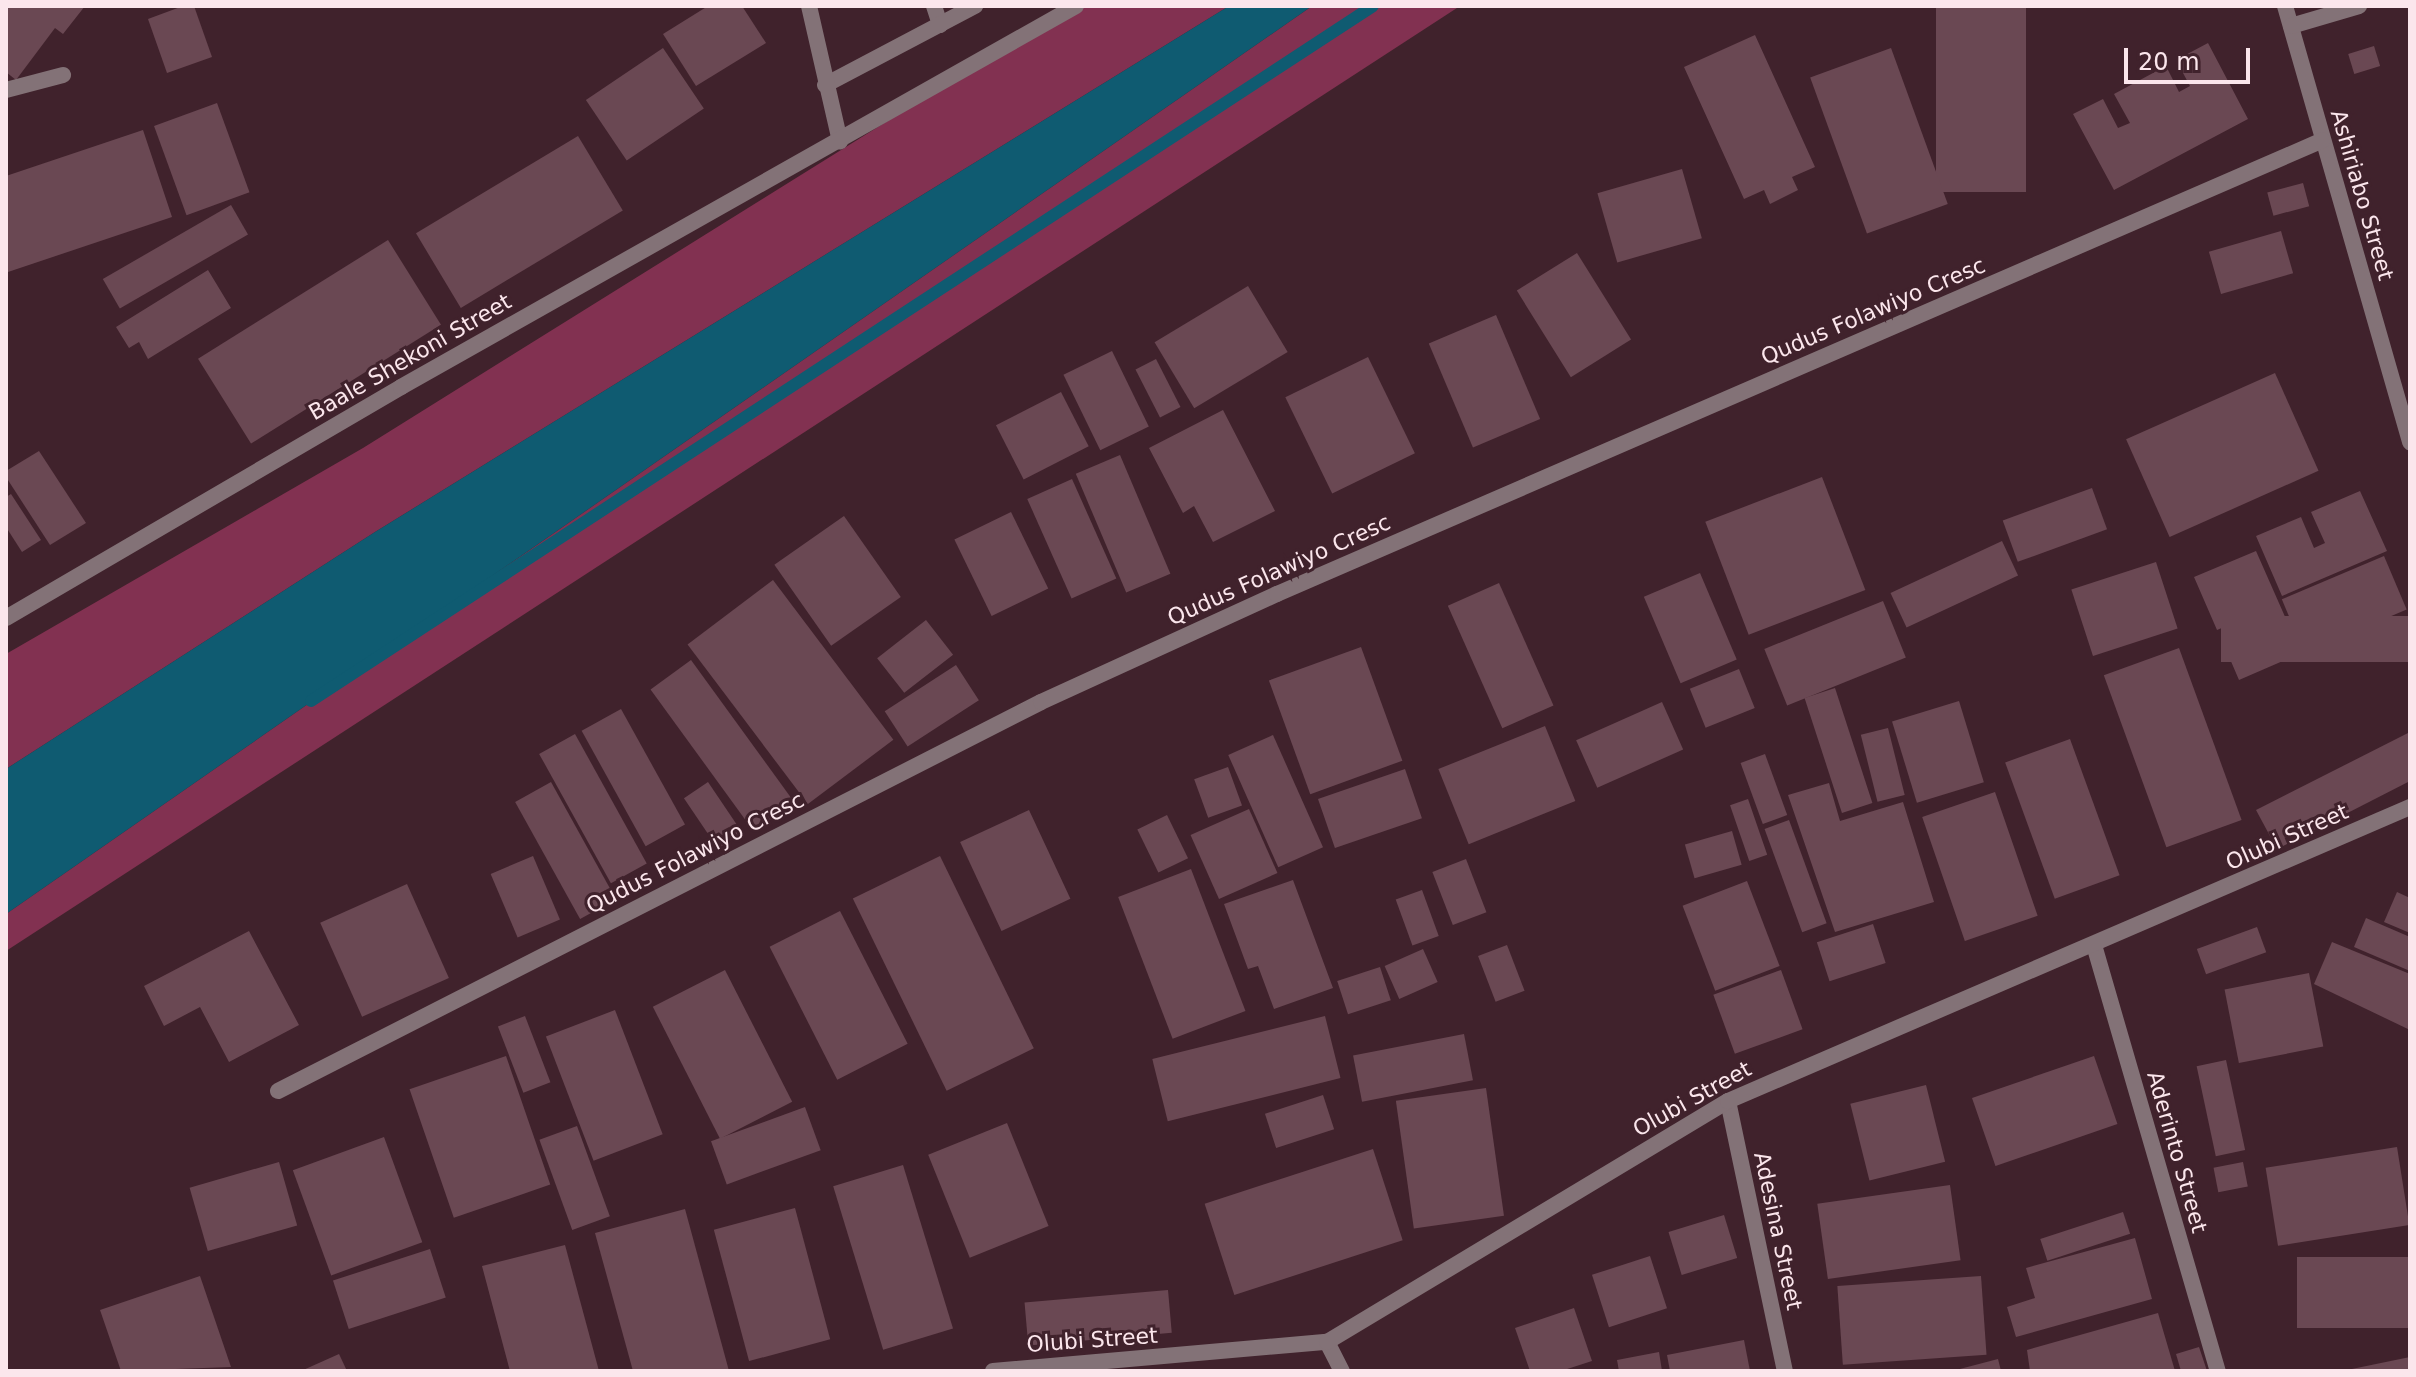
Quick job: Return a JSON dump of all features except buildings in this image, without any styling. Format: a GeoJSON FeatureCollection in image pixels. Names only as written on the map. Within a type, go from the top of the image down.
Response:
{"type":"FeatureCollection","features":[{"type":"Feature","properties":{"kind":"street"},"geometry":{"type":"LineString","coordinates":[[809,6],[840,141]]}},
{"type":"Feature","properties":{"kind":"street"},"geometry":{"type":"LineString","coordinates":[[934,6],[940,25]]}},
{"type":"Feature","properties":{"kind":"street"},"geometry":{"type":"LineString","coordinates":[[825,85],[975,6]]}},
{"type":"Feature","properties":{"kind":"street","name":"Baale Shekoni Street"},"geometry":{"type":"LineString","coordinates":[[6,618],[401,387],[1076,6]]}},
{"type":"Feature","properties":{"kind":"street","name":"Ashiriabo Street"},"geometry":{"type":"LineString","coordinates":[[2285,6],[2410,442]]}},
{"type":"Feature","properties":{"kind":"street"},"geometry":{"type":"LineString","coordinates":[[2291,26],[2359,6]]}},
{"type":"Feature","properties":{"kind":"street"},"geometry":{"type":"LineString","coordinates":[[6,90],[63,75]]}},
{"type":"Feature","properties":{"kind":"street","name":"Qudus Folawiyo Cresc"},"geometry":{"type":"LineString","coordinates":[[278,1091],[1041,702],[1306,581],[2323,140]]}},
{"type":"Feature","properties":{"kind":"street","name":"Olubi Street"},"geometry":{"type":"LineString","coordinates":[[993,1371],[1327,1342],[1728,1101],[2410,807]]}},
{"type":"Feature","properties":{"kind":"street","name":"Aderinto Street"},"geometry":{"type":"LineString","coordinates":[[2094,945],[2218,1371]]}},
{"type":"Feature","properties":{"kind":"street","name":"Adesina Street"},"geometry":{"type":"LineString","coordinates":[[1728,1101],[1785,1371]]}},
{"type":"Feature","properties":{"kind":"street"},"geometry":{"type":"LineString","coordinates":[[1327,1342],[1342,1371]]}},
{"type":"Feature","properties":{"kind":"shaded area"},"geometry":{"type":"Polygon","coordinates":[[[1072,6],[1229,6],[375,532],[6,769],[6,654],[363,448],[1072,6]]]}},
{"type":"Feature","properties":{"kind":"shaded area"},"geometry":{"type":"Polygon","coordinates":[[[1312,6],[1460,6],[6,951],[6,914],[1312,6]]]}},
{"type":"Feature","properties":{"kind":"water"},"geometry":{"type":"Polygon","coordinates":[[[1229,6],[1312,6],[6,914],[6,769],[375,532],[1229,6]]]}},
{"type":"Feature","properties":{"kind":"waterway"},"geometry":{"type":"LineString","coordinates":[[311,701],[1373,6]]}}]}
